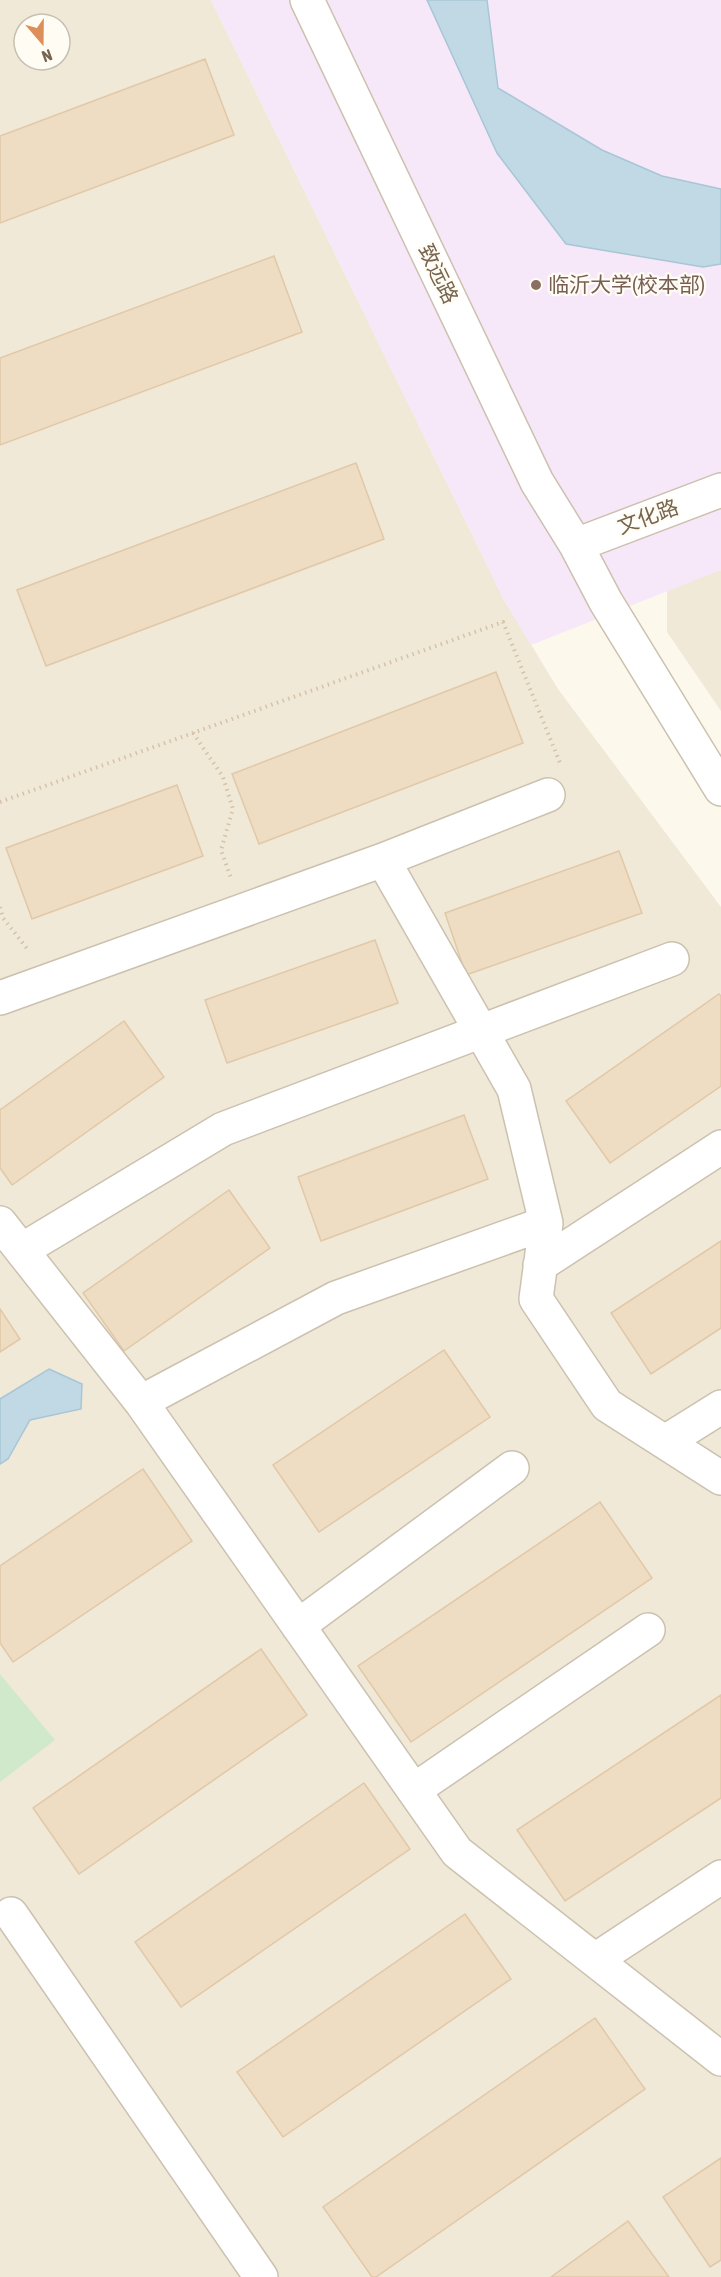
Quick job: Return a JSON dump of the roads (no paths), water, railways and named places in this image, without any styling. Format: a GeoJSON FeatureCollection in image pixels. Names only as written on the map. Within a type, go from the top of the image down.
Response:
{"type":"FeatureCollection","features":[{"type":"Feature","properties":{"kind":"street","name":"致远路"},"geometry":{"type":"LineString","coordinates":[[307,0],[537,482],[576,545],[606,602],[721,789]]}},
{"type":"Feature","properties":{"kind":"street","name":"文化路"},"geometry":{"type":"LineString","coordinates":[[576,545],[721,490]]}},
{"type":"Feature","properties":{"kind":"street"},"geometry":{"type":"LineString","coordinates":[[0,998],[383,860],[548,795]]}},
{"type":"Feature","properties":{"kind":"street"},"geometry":{"type":"LineString","coordinates":[[383,860],[514,1089],[546,1223],[536,1299],[608,1405],[721,1478]]}},
{"type":"Feature","properties":{"kind":"street"},"geometry":{"type":"LineString","coordinates":[[22,1250],[223,1129],[672,959]]}},
{"type":"Feature","properties":{"kind":"street"},"geometry":{"type":"LineString","coordinates":[[540,1264],[721,1147]]}},
{"type":"Feature","properties":{"kind":"street"},"geometry":{"type":"LineString","coordinates":[[0,1223],[141,1402],[457,1852],[721,2059]]}},
{"type":"Feature","properties":{"kind":"street"},"geometry":{"type":"LineString","coordinates":[[141,1402],[336,1298],[546,1223]]}},
{"type":"Feature","properties":{"kind":"street"},"geometry":{"type":"LineString","coordinates":[[665,1442],[721,1407]]}},
{"type":"Feature","properties":{"kind":"street"},"geometry":{"type":"LineString","coordinates":[[298,1626],[512,1468]]}},
{"type":"Feature","properties":{"kind":"street"},"geometry":{"type":"LineString","coordinates":[[414,1790],[648,1630]]}},
{"type":"Feature","properties":{"kind":"street"},"geometry":{"type":"LineString","coordinates":[[595,1960],[721,1877]]}},
{"type":"Feature","properties":{"kind":"street"},"geometry":{"type":"LineString","coordinates":[[11,1914],[261,2277]]}},
{"type":"Feature","properties":{"kind":"water"},"geometry":{"type":"Polygon","coordinates":[[[427,0],[487,0],[498,88],[602,150],[662,176],[721,189],[721,264],[703,267],[566,244],[497,153],[427,0]]]}},
{"type":"Feature","properties":{"kind":"water"},"geometry":{"type":"Polygon","coordinates":[[[49,1369],[82,1384],[81,1409],[30,1420],[8,1459],[0,1464],[0,1399],[49,1369]]]}},
{"type":"Feature","properties":{"kind":"place","name":"临沂大学(校本部)"},"geometry":{"type":"Point","coordinates":[536,285]}}]}
